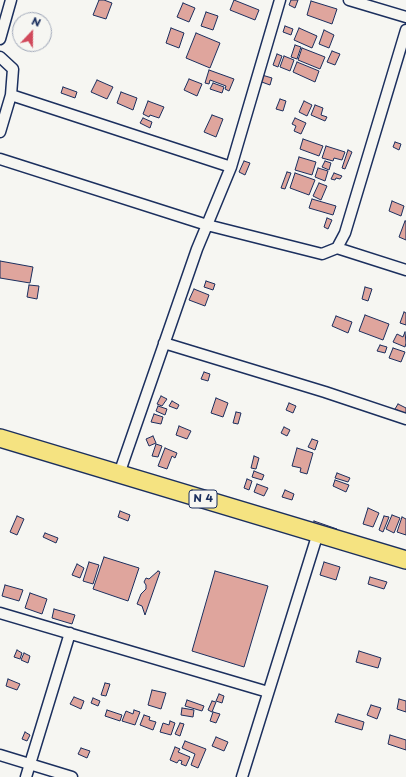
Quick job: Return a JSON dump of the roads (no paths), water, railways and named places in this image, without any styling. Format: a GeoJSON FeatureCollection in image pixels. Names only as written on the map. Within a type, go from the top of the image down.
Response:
{"type":"FeatureCollection","features":[{"type":"Feature","properties":{"kind":"highway","name":"N 4"},"geometry":{"type":"LineString","coordinates":[[0,438],[406,560]]}},
{"type":"Feature","properties":{"kind":"street"},"geometry":{"type":"LineString","coordinates":[[0,39],[11,0]]}},
{"type":"Feature","properties":{"kind":"street"},"geometry":{"type":"LineString","coordinates":[[119,474],[164,343],[207,225],[231,167],[280,0]]}},
{"type":"Feature","properties":{"kind":"street"},"geometry":{"type":"LineString","coordinates":[[349,0],[406,17]]}},
{"type":"Feature","properties":{"kind":"street"},"geometry":{"type":"LineString","coordinates":[[337,248],[345,233],[406,30]]}},
{"type":"Feature","properties":{"kind":"street"},"geometry":{"type":"LineString","coordinates":[[0,57],[13,70],[11,95],[0,132]]}},
{"type":"Feature","properties":{"kind":"street"},"geometry":{"type":"LineString","coordinates":[[11,95],[231,167]]}},
{"type":"Feature","properties":{"kind":"street"},"geometry":{"type":"LineString","coordinates":[[0,159],[207,225],[322,254],[337,248],[406,270]]}},
{"type":"Feature","properties":{"kind":"street"},"geometry":{"type":"LineString","coordinates":[[164,343],[325,392],[406,419]]}},
{"type":"Feature","properties":{"kind":"street"},"geometry":{"type":"LineString","coordinates":[[242,777],[318,533]]}},
{"type":"Feature","properties":{"kind":"street"},"geometry":{"type":"LineString","coordinates":[[0,613],[268,692]]}},
{"type":"Feature","properties":{"kind":"street"},"geometry":{"type":"LineString","coordinates":[[26,777],[70,633]]}},
{"type":"Feature","properties":{"kind":"street"},"geometry":{"type":"LineString","coordinates":[[0,755],[72,777]]}}]}
